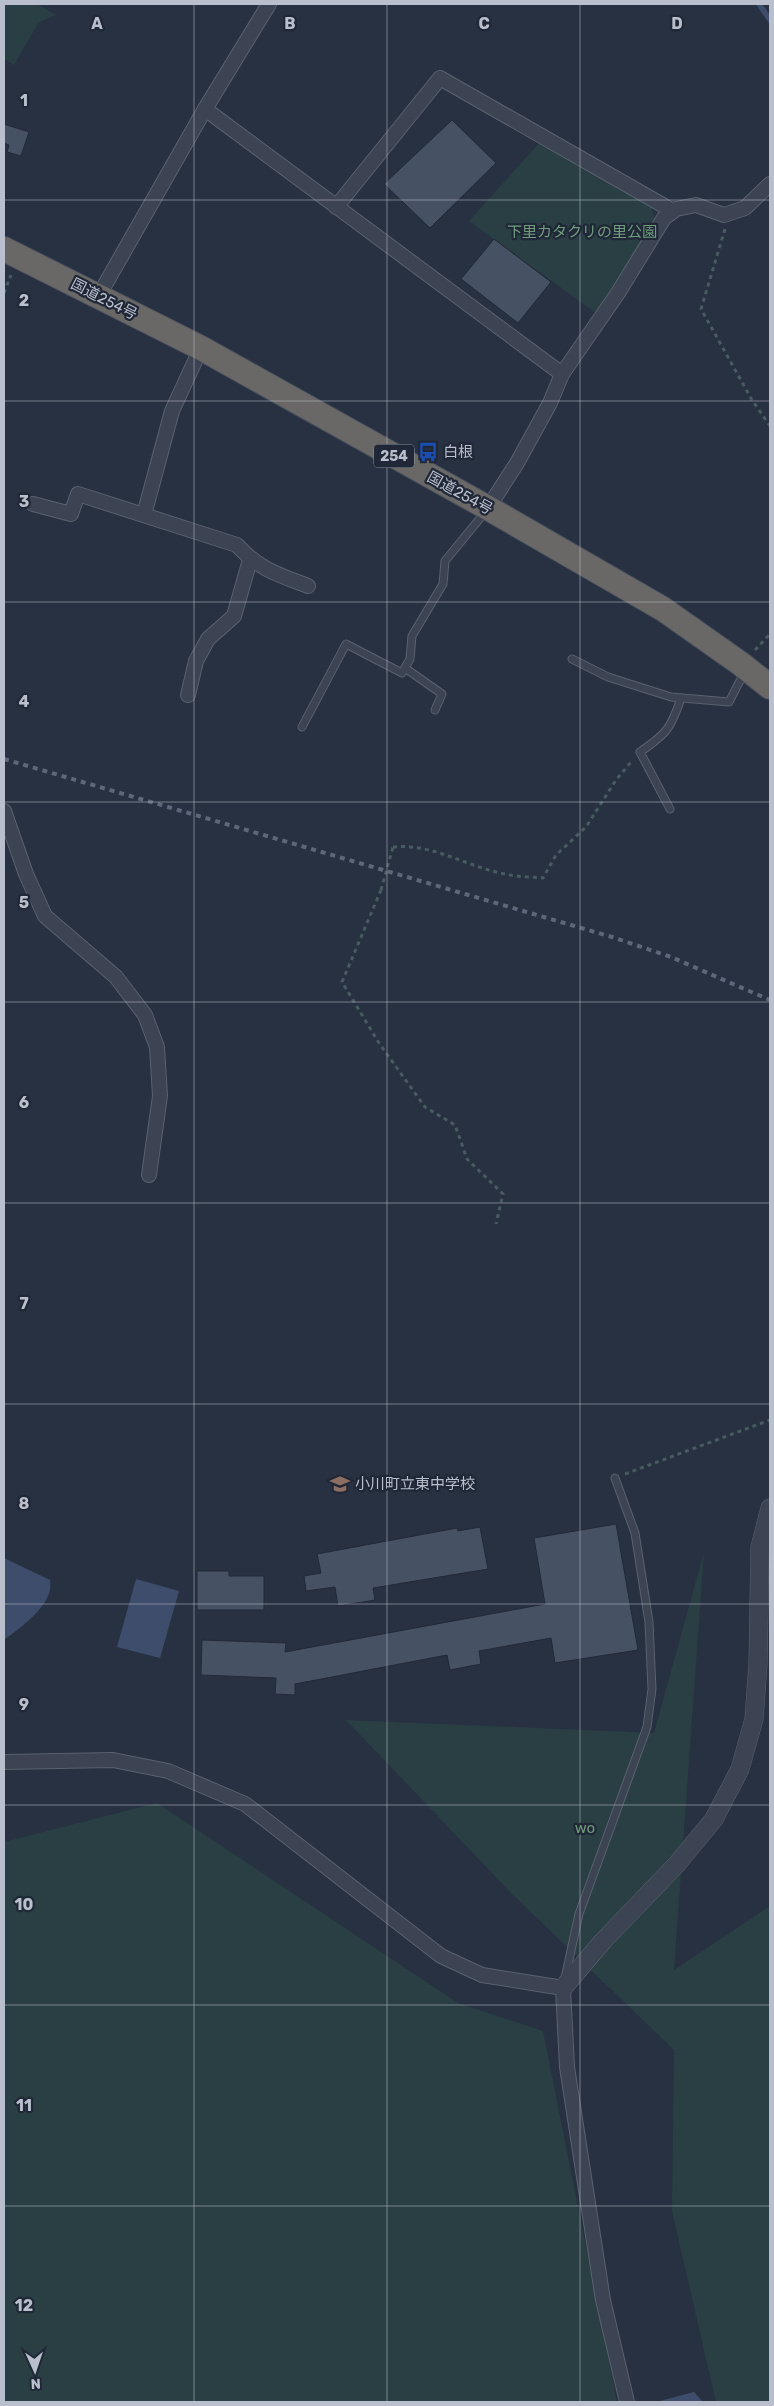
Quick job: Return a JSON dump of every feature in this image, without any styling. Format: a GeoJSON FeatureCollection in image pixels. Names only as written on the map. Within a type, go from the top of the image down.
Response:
{"type":"FeatureCollection","features":[{"type":"Feature","properties":{"kind":"highway","name":"国道254号"},"geometry":{"type":"LineString","coordinates":[[4,248],[202,348],[488,508],[663,610],[747,668],[770,687]]}},
{"type":"Feature","properties":{"kind":"street"},"geometry":{"type":"LineString","coordinates":[[98,297],[205,109],[269,4]]}},
{"type":"Feature","properties":{"kind":"street"},"geometry":{"type":"LineString","coordinates":[[336,206],[440,78],[673,211]]}},
{"type":"Feature","properties":{"kind":"street"},"geometry":{"type":"LineString","coordinates":[[205,109],[562,374]]}},
{"type":"Feature","properties":{"kind":"street"},"geometry":{"type":"LineString","coordinates":[[488,508],[540,420],[562,374],[618,293],[664,218],[673,211],[696,205],[724,214],[745,208],[770,184]]}},
{"type":"Feature","properties":{"kind":"street"},"geometry":{"type":"LineString","coordinates":[[144,515],[172,411],[202,348]]}},
{"type":"Feature","properties":{"kind":"street"},"geometry":{"type":"LineString","coordinates":[[33,504],[72,514],[78,494],[237,545],[250,560],[272,572],[308,586]]}},
{"type":"Feature","properties":{"kind":"street"},"geometry":{"type":"LineString","coordinates":[[188,695],[196,661],[208,639],[234,616],[250,560]]}},
{"type":"Feature","properties":{"kind":"street"},"geometry":{"type":"LineString","coordinates":[[4,811],[26,874],[46,916],[116,977],[145,1015],[158,1047],[160,1096],[148,1175]]}},
{"type":"Feature","properties":{"kind":"street"},"geometry":{"type":"LineString","coordinates":[[627,2402],[603,2300],[568,2067],[563,1988],[603,1941],[677,1864],[714,1819],[740,1769],[754,1719],[758,1664],[760,1546],[770,1508]]}},
{"type":"Feature","properties":{"kind":"street"},"geometry":{"type":"LineString","coordinates":[[4,1762],[112,1760],[168,1771],[245,1804],[441,1956],[482,1975],[563,1988]]}},
{"type":"Feature","properties":{"kind":"lane"},"geometry":{"type":"LineString","coordinates":[[302,727],[346,644],[402,673],[410,659],[412,636],[443,584],[445,561],[488,508]]}},
{"type":"Feature","properties":{"kind":"lane"},"geometry":{"type":"LineString","coordinates":[[572,659],[608,677],[671,698],[729,702],[747,668]]}},
{"type":"Feature","properties":{"kind":"lane"},"geometry":{"type":"LineString","coordinates":[[405,668],[442,694],[435,710]]}},
{"type":"Feature","properties":{"kind":"lane"},"geometry":{"type":"LineString","coordinates":[[670,810],[640,752],[656,741],[673,723],[680,698]]}},
{"type":"Feature","properties":{"kind":"lane"},"geometry":{"type":"LineString","coordinates":[[563,1988],[579,1914],[647,1727],[652,1689],[649,1622],[635,1533],[614,1478]]}},
{"type":"Feature","properties":{"kind":"path"},"geometry":{"type":"LineString","coordinates":[[724,214],[724,229],[701,309],[752,400],[770,426]]}},
{"type":"Feature","properties":{"kind":"path"},"geometry":{"type":"LineString","coordinates":[[496,1224],[503,1194],[467,1159],[455,1125],[425,1108],[378,1043],[342,982],[381,890],[393,847],[404,846],[426,849],[504,874],[543,878],[556,855],[586,827],[616,780],[640,752]]}},
{"type":"Feature","properties":{"kind":"path"},"geometry":{"type":"LineString","coordinates":[[614,1478],[770,1420]]}},
{"type":"Feature","properties":{"kind":"green space"},"geometry":{"type":"Polygon","coordinates":[[[4,4],[37,4],[56,15],[39,22],[14,65],[4,59],[4,4]]]}},
{"type":"Feature","properties":{"kind":"green space","name":"下里カタクリの里公園"},"geometry":{"type":"Polygon","coordinates":[[[540,142],[651,206],[655,219],[597,314],[469,221],[540,142]]]}},
{"type":"Feature","properties":{"kind":"green space","name":"wo"},"geometry":{"type":"Polygon","coordinates":[[[704,1552],[674,1970],[770,1906],[770,2402],[716,2402],[672,2211],[674,2050],[512,1894],[346,1720],[654,1733],[704,1552]]]}},
{"type":"Feature","properties":{"kind":"green space"},"geometry":{"type":"Polygon","coordinates":[[[157,1803],[458,2003],[543,2031],[617,2402],[4,2402],[4,1842],[157,1803]]]}},
{"type":"Feature","properties":{"kind":"water"},"geometry":{"type":"Polygon","coordinates":[[[4,1558],[50,1580],[50,1589],[47,1598],[35,1615],[4,1640],[4,1558]]]}},
{"type":"Feature","properties":{"kind":"water"},"geometry":{"type":"Polygon","coordinates":[[[136,1579],[179,1591],[160,1658],[117,1647],[136,1579]]]}},
{"type":"Feature","properties":{"kind":"water"},"geometry":{"type":"Polygon","coordinates":[[[694,2392],[703,2402],[656,2402],[694,2392]]]}},
{"type":"Feature","properties":{"kind":"building"},"geometry":{"type":"Polygon","coordinates":[[[452,120],[496,163],[430,228],[384,184],[452,120]]]}},
{"type":"Feature","properties":{"kind":"building"},"geometry":{"type":"Polygon","coordinates":[[[4,124],[29,132],[21,156],[7,152],[9,145],[4,143],[4,124]]]}},
{"type":"Feature","properties":{"kind":"building"},"geometry":{"type":"Polygon","coordinates":[[[494,239],[551,282],[518,323],[461,279],[494,239]]]}},
{"type":"Feature","properties":{"kind":"building"},"geometry":{"type":"Polygon","coordinates":[[[616,1524],[638,1650],[555,1663],[551,1638],[479,1651],[481,1664],[450,1670],[447,1655],[295,1684],[295,1695],[275,1694],[276,1678],[201,1675],[202,1640],[286,1643],[285,1652],[545,1604],[534,1538],[616,1524]]]}},
{"type":"Feature","properties":{"kind":"building"},"geometry":{"type":"Polygon","coordinates":[[[480,1527],[488,1569],[373,1588],[375,1600],[338,1606],[335,1587],[306,1591],[304,1576],[321,1573],[317,1554],[457,1528],[458,1531],[480,1527]]]}},
{"type":"Feature","properties":{"kind":"building"},"geometry":{"type":"Polygon","coordinates":[[[197,1571],[229,1571],[229,1576],[264,1576],[264,1610],[197,1610],[197,1571]]]}},
{"type":"Feature","properties":{"kind":"waterway"},"geometry":{"type":"LineString","coordinates":[[759,4],[770,20]]}},
{"type":"Feature","properties":{"kind":"railway"},"geometry":{"type":"LineString","coordinates":[[4,759],[612,937],[671,957],[770,1000]]}},
{"type":"Feature","properties":{"kind":"place","name":"白根"},"geometry":{"type":"Point","coordinates":[428,452]}},
{"type":"Feature","properties":{"kind":"place","name":"小川町立東中学校"},"geometry":{"type":"Point","coordinates":[340,1484]}}]}
